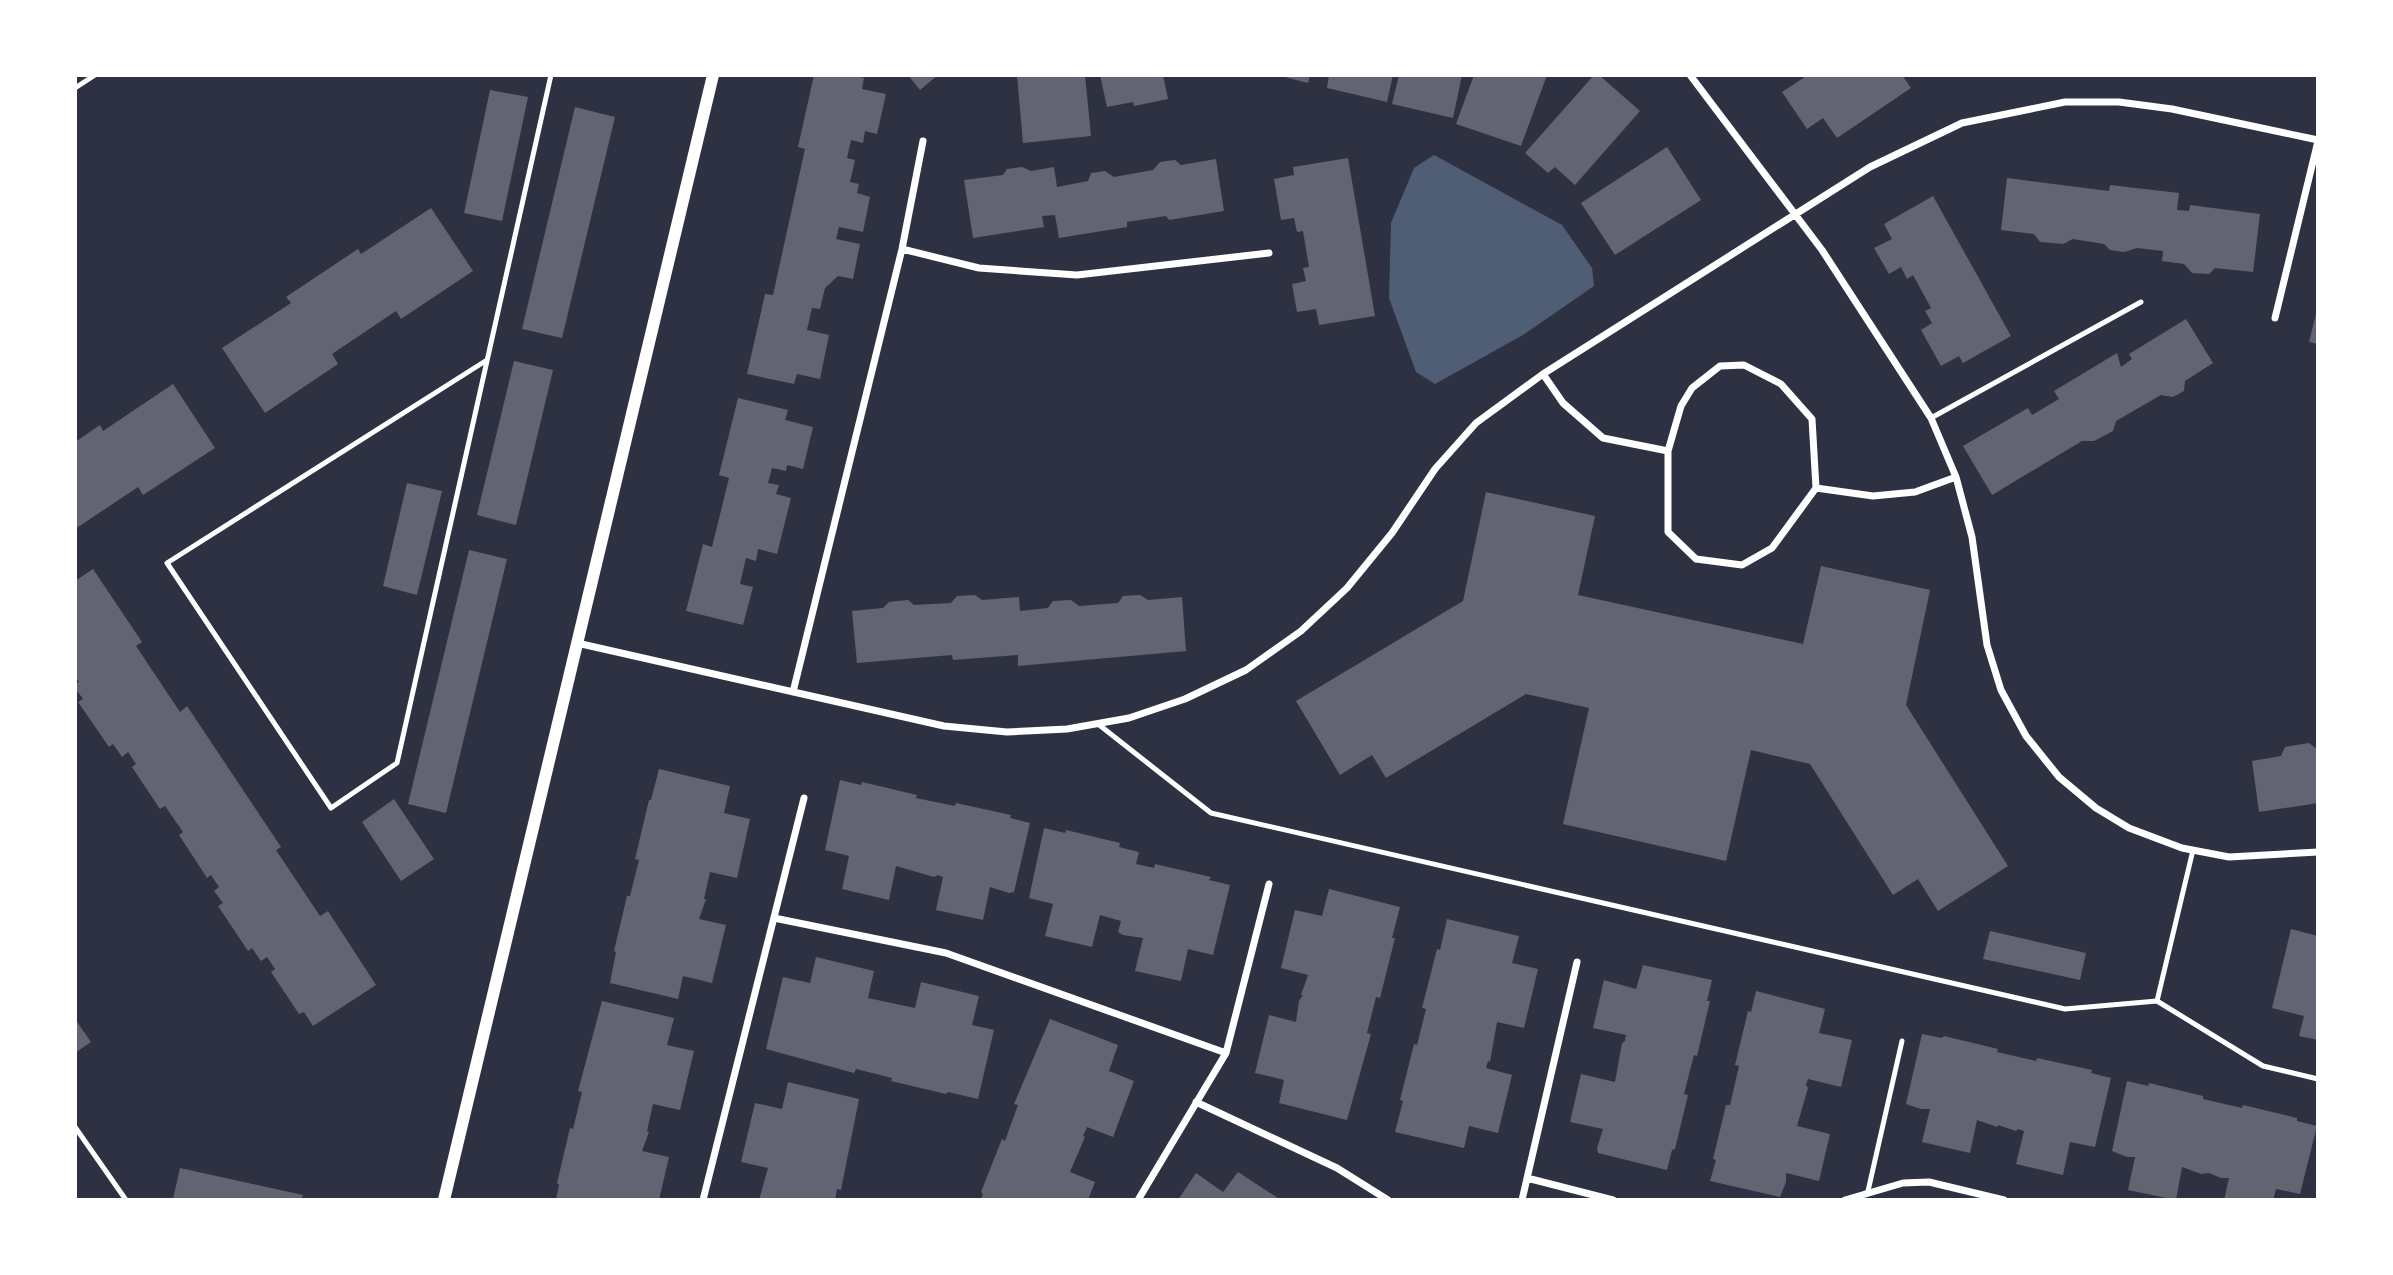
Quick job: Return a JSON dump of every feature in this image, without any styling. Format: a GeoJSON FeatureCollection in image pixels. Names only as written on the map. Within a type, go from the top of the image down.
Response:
{"type":"FeatureCollection","features":[{"type":"Feature","properties":{"kind":"street"},"geometry":{"type":"LineString","coordinates":[[444,1200],[713,75]]}},
{"type":"Feature","properties":{"kind":"street"},"geometry":{"type":"LineString","coordinates":[[1690,75],[1822,250],[1931,418],[1956,477],[1972,537],[1987,645],[2001,690],[2026,736],[2059,777],[2096,808],[2129,828],[2193,850],[2229,856],[2318,852]]}},
{"type":"Feature","properties":{"kind":"street"},"geometry":{"type":"LineString","coordinates":[[577,643],[944,726],[1007,732],[1067,729],[1098,724],[1129,718],[1185,699],[1246,670],[1301,631],[1347,589],[1392,533],[1435,469],[1476,423],[1543,374],[1870,167],[1962,123],[2066,102],[2119,102],[2172,109],[2318,141],[2275,318]]}},
{"type":"Feature","properties":{"kind":"street"},"geometry":{"type":"LineString","coordinates":[[793,692],[902,249],[923,141]]}},
{"type":"Feature","properties":{"kind":"street"},"geometry":{"type":"LineString","coordinates":[[902,249],[979,268],[1077,275],[1269,253]]}},
{"type":"Feature","properties":{"kind":"street"},"geometry":{"type":"LineString","coordinates":[[1744,365],[1781,384],[1812,419],[1816,488],[1772,548],[1742,565],[1696,559],[1668,532],[1668,451],[1681,407],[1692,388],[1720,366],[1744,365]]}},
{"type":"Feature","properties":{"kind":"street"},"geometry":{"type":"LineString","coordinates":[[1543,374],[1563,403],[1603,438],[1668,451]]}},
{"type":"Feature","properties":{"kind":"street"},"geometry":{"type":"LineString","coordinates":[[1816,488],[1873,496],[1915,492],[1956,477]]}},
{"type":"Feature","properties":{"kind":"street"},"geometry":{"type":"LineString","coordinates":[[703,1200],[804,798]]}},
{"type":"Feature","properties":{"kind":"street"},"geometry":{"type":"LineString","coordinates":[[1138,1200],[1226,1053],[1269,884]]}},
{"type":"Feature","properties":{"kind":"street"},"geometry":{"type":"LineString","coordinates":[[774,918],[946,953],[1226,1053]]}},
{"type":"Feature","properties":{"kind":"street"},"geometry":{"type":"LineString","coordinates":[[1522,1200],[1577,962]]}},
{"type":"Feature","properties":{"kind":"street"},"geometry":{"type":"LineString","coordinates":[[1196,1102],[1338,1168],[1388,1200]]}},
{"type":"Feature","properties":{"kind":"street"},"geometry":{"type":"LineString","coordinates":[[1527,1178],[1613,1200]]}},
{"type":"Feature","properties":{"kind":"street"},"geometry":{"type":"LineString","coordinates":[[1845,1200],[1868,1191],[1903,1183],[1929,1182],[2004,1200]]}},
{"type":"Feature","properties":{"kind":"lane"},"geometry":{"type":"LineString","coordinates":[[75,88],[95,75]]}},
{"type":"Feature","properties":{"kind":"lane"},"geometry":{"type":"LineString","coordinates":[[487,360],[166,563],[331,808],[397,763],[551,75]]}},
{"type":"Feature","properties":{"kind":"lane"},"geometry":{"type":"LineString","coordinates":[[1931,418],[2141,302]]}},
{"type":"Feature","properties":{"kind":"lane"},"geometry":{"type":"LineString","coordinates":[[1098,724],[1211,813],[2066,1009],[2157,1001],[2263,1066],[2318,1079]]}},
{"type":"Feature","properties":{"kind":"lane"},"geometry":{"type":"LineString","coordinates":[[2157,1001],[2193,850]]}},
{"type":"Feature","properties":{"kind":"lane"},"geometry":{"type":"LineString","coordinates":[[1868,1191],[1902,1041]]}},
{"type":"Feature","properties":{"kind":"lane"},"geometry":{"type":"LineString","coordinates":[[75,1127],[126,1200]]}},
{"type":"Feature","properties":{"kind":"water"},"geometry":{"type":"Polygon","coordinates":[[[1434,155],[1562,225],[1592,268],[1594,286],[1523,335],[1435,384],[1416,372],[1389,298],[1391,223],[1414,168],[1434,155]]]}},
{"type":"Feature","properties":{"kind":"building"},"geometry":{"type":"Polygon","coordinates":[[[814,75],[853,75],[864,78],[862,89],[886,94],[877,134],[865,131],[863,143],[851,140],[847,158],[855,160],[850,182],[859,184],[857,193],[870,197],[863,232],[839,227],[836,239],[860,244],[853,279],[838,276],[825,288],[820,309],[812,308],[807,330],[829,335],[820,379],[797,374],[794,384],[747,374],[765,294],[773,295],[805,149],[798,147],[814,75]]]}},
{"type":"Feature","properties":{"kind":"building"},"geometry":{"type":"Polygon","coordinates":[[[908,75],[938,75],[920,90],[908,75]]]}},
{"type":"Feature","properties":{"kind":"building"},"geometry":{"type":"Polygon","coordinates":[[[1017,75],[1085,75],[1091,136],[1023,143],[1017,75]]]}},
{"type":"Feature","properties":{"kind":"building"},"geometry":{"type":"Polygon","coordinates":[[[1100,75],[1163,75],[1168,99],[1134,106],[1133,102],[1107,107],[1100,75]]]}},
{"type":"Feature","properties":{"kind":"building"},"geometry":{"type":"Polygon","coordinates":[[[1277,75],[1310,75],[1308,83],[1277,75]]]}},
{"type":"Feature","properties":{"kind":"building"},"geometry":{"type":"Polygon","coordinates":[[[1329,75],[1393,75],[1387,102],[1327,88],[1329,75]]]}},
{"type":"Feature","properties":{"kind":"building"},"geometry":{"type":"Polygon","coordinates":[[[1399,75],[1462,75],[1453,118],[1392,104],[1399,75]]]}},
{"type":"Feature","properties":{"kind":"building"},"geometry":{"type":"Polygon","coordinates":[[[1474,75],[1547,75],[1521,146],[1456,124],[1474,75]]]}},
{"type":"Feature","properties":{"kind":"building"},"geometry":{"type":"Polygon","coordinates":[[[1594,75],[1599,75],[1640,111],[1575,185],[1555,167],[1548,173],[1525,153],[1594,75]]]}},
{"type":"Feature","properties":{"kind":"building"},"geometry":{"type":"Polygon","coordinates":[[[1808,75],[1902,75],[1911,88],[1837,138],[1823,118],[1807,129],[1782,92],[1808,75]]]}},
{"type":"Feature","properties":{"kind":"building"},"geometry":{"type":"Polygon","coordinates":[[[490,90],[528,97],[502,221],[464,213],[490,90]]]}},
{"type":"Feature","properties":{"kind":"building"},"geometry":{"type":"Polygon","coordinates":[[[575,107],[615,117],[562,338],[522,329],[575,107]]]}},
{"type":"Feature","properties":{"kind":"building"},"geometry":{"type":"Polygon","coordinates":[[[1667,147],[1701,200],[1615,255],[1581,203],[1667,147]]]}},
{"type":"Feature","properties":{"kind":"building"},"geometry":{"type":"Polygon","coordinates":[[[1348,158],[1375,316],[1319,325],[1316,309],[1297,312],[1292,284],[1306,281],[1303,268],[1309,267],[1303,231],[1297,232],[1294,218],[1281,220],[1274,179],[1294,175],[1293,167],[1348,158]]]}},
{"type":"Feature","properties":{"kind":"building"},"geometry":{"type":"Polygon","coordinates":[[[1216,159],[1224,211],[1169,220],[1166,216],[1127,222],[1127,227],[1059,238],[1055,215],[1042,216],[1044,227],[973,238],[964,180],[1003,175],[1007,169],[1022,167],[1031,171],[1054,167],[1057,187],[1088,181],[1091,173],[1105,171],[1114,177],[1153,170],[1160,162],[1175,160],[1181,165],[1216,159]]]}},
{"type":"Feature","properties":{"kind":"building"},"geometry":{"type":"Polygon","coordinates":[[[2007,178],[2109,191],[2110,185],[2179,193],[2177,210],[2189,211],[2190,205],[2260,214],[2253,272],[2215,268],[2209,274],[2192,273],[2184,264],[2162,261],[2163,251],[2137,248],[2124,252],[2110,250],[2104,244],[2073,239],[2063,244],[2040,242],[2034,234],[2001,230],[2007,178]]]}},
{"type":"Feature","properties":{"kind":"building"},"geometry":{"type":"Polygon","coordinates":[[[1933,196],[2011,336],[1963,363],[1959,356],[1941,366],[1921,330],[1932,323],[1925,311],[1931,308],[1913,275],[1907,279],[1901,267],[1889,274],[1874,248],[1892,239],[1884,224],[1933,196]]]}},
{"type":"Feature","properties":{"kind":"building"},"geometry":{"type":"Polygon","coordinates":[[[431,208],[473,271],[401,319],[396,311],[332,354],[338,364],[265,413],[222,348],[291,303],[286,297],[358,249],[361,254],[431,208]]]}},
{"type":"Feature","properties":{"kind":"building"},"geometry":{"type":"Polygon","coordinates":[[[2318,310],[2318,344],[2309,342],[2318,310]]]}},
{"type":"Feature","properties":{"kind":"building"},"geometry":{"type":"Polygon","coordinates":[[[2186,319],[2213,363],[2185,381],[2184,391],[2173,397],[2161,395],[2116,421],[2113,431],[2094,441],[2082,441],[1992,495],[1963,446],[2028,408],[2032,415],[2059,399],[2054,391],[2117,353],[2121,367],[2132,359],[2129,354],[2186,319]]]}},
{"type":"Feature","properties":{"kind":"building"},"geometry":{"type":"Polygon","coordinates":[[[514,361],[553,370],[516,525],[477,515],[514,361]]]}},
{"type":"Feature","properties":{"kind":"building"},"geometry":{"type":"Polygon","coordinates":[[[173,384],[215,448],[143,495],[138,487],[75,529],[75,442],[100,425],[103,431],[173,384]]]}},
{"type":"Feature","properties":{"kind":"building"},"geometry":{"type":"Polygon","coordinates":[[[738,398],[788,410],[785,420],[813,427],[803,469],[787,465],[786,471],[772,468],[768,483],[779,485],[776,494],[791,498],[777,554],[758,549],[756,561],[746,558],[740,584],[753,587],[743,625],[686,611],[703,544],[712,547],[729,478],[719,475],[738,398]]]}},
{"type":"Feature","properties":{"kind":"building"},"geometry":{"type":"Polygon","coordinates":[[[407,483],[442,491],[417,595],[383,586],[407,483]]]}},
{"type":"Feature","properties":{"kind":"building"},"geometry":{"type":"Polygon","coordinates":[[[1486,492],[1595,516],[1578,595],[1803,644],[1821,566],[1930,590],[1906,705],[2008,866],[1938,911],[1918,879],[1893,895],[1810,764],[1751,750],[1726,861],[1563,824],[1589,708],[1526,694],[1386,778],[1372,755],[1340,775],[1296,701],[1463,601],[1486,492]]]}},
{"type":"Feature","properties":{"kind":"building"},"geometry":{"type":"Polygon","coordinates":[[[469,550],[507,559],[446,813],[408,804],[469,550]]]}},
{"type":"Feature","properties":{"kind":"building"},"geometry":{"type":"Polygon","coordinates":[[[93,569],[142,642],[136,646],[180,712],[187,706],[281,847],[276,850],[320,916],[328,911],[376,985],[313,1026],[304,1012],[299,1014],[271,972],[275,969],[267,957],[261,961],[252,948],[248,951],[218,906],[223,903],[214,891],[219,887],[211,875],[207,878],[179,835],[183,832],[165,806],[160,809],[132,767],[136,764],[128,752],[122,757],[113,744],[109,747],[78,702],[83,699],[75,688],[75,684],[79,682],[75,677],[75,581],[93,569]]]}},
{"type":"Feature","properties":{"kind":"building"},"geometry":{"type":"Polygon","coordinates":[[[975,595],[982,600],[1019,597],[1020,611],[1048,608],[1053,601],[1071,600],[1079,606],[1118,603],[1123,596],[1140,595],[1148,600],[1182,597],[1186,651],[1018,666],[1018,655],[953,660],[952,655],[857,663],[852,611],[883,608],[889,602],[908,600],[914,605],[951,603],[957,596],[975,595]]]}},
{"type":"Feature","properties":{"kind":"building"},"geometry":{"type":"Polygon","coordinates":[[[2309,743],[2318,750],[2318,803],[2259,812],[2252,761],[2281,756],[2285,747],[2309,743]]]}},
{"type":"Feature","properties":{"kind":"building"},"geometry":{"type":"Polygon","coordinates":[[[659,769],[730,786],[724,813],[750,819],[737,878],[710,872],[706,899],[699,919],[726,925],[712,983],[683,976],[678,999],[610,983],[616,952],[614,951],[639,860],[635,859],[659,769]]]}},
{"type":"Feature","properties":{"kind":"building"},"geometry":{"type":"Polygon","coordinates":[[[840,780],[861,785],[862,782],[917,795],[916,798],[955,806],[956,803],[1011,815],[1010,818],[1030,823],[1014,892],[990,887],[983,920],[936,910],[943,877],[938,875],[934,877],[896,866],[889,900],[842,889],[849,856],[825,850],[840,780]]]}},
{"type":"Feature","properties":{"kind":"building"},"geometry":{"type":"Polygon","coordinates":[[[394,799],[434,859],[401,881],[362,822],[394,799]]]}},
{"type":"Feature","properties":{"kind":"building"},"geometry":{"type":"Polygon","coordinates":[[[1044,828],[1065,833],[1066,830],[1120,843],[1119,847],[1139,852],[1136,864],[1154,868],[1155,864],[1211,877],[1209,880],[1230,885],[1213,955],[1188,949],[1181,981],[1135,971],[1143,938],[1118,932],[1121,921],[1100,915],[1092,947],[1045,936],[1053,904],[1029,898],[1044,828]]]}},
{"type":"Feature","properties":{"kind":"building"},"geometry":{"type":"Polygon","coordinates":[[[1329,889],[1400,907],[1392,938],[1395,938],[1380,998],[1376,997],[1367,1033],[1371,1034],[1347,1120],[1279,1103],[1284,1080],[1255,1073],[1269,1015],[1296,1022],[1299,1001],[1308,975],[1281,968],[1295,910],[1322,916],[1329,889]]]}},
{"type":"Feature","properties":{"kind":"building"},"geometry":{"type":"Polygon","coordinates":[[[1447,919],[1519,936],[1512,963],[1538,969],[1524,1028],[1497,1022],[1490,1062],[1488,1061],[1486,1068],[1512,1075],[1498,1133],[1469,1126],[1464,1148],[1395,1132],[1414,1044],[1417,1045],[1426,1009],[1422,1008],[1447,919]]]}},
{"type":"Feature","properties":{"kind":"building"},"geometry":{"type":"Polygon","coordinates":[[[2291,929],[2318,936],[2318,1040],[2299,1036],[2304,1016],[2272,1008],[2291,929]]]}},
{"type":"Feature","properties":{"kind":"building"},"geometry":{"type":"Polygon","coordinates":[[[1990,931],[2086,953],[2080,980],[1983,959],[1990,931]]]}},
{"type":"Feature","properties":{"kind":"building"},"geometry":{"type":"Polygon","coordinates":[[[816,957],[874,971],[868,998],[915,1008],[921,982],[979,996],[972,1025],[994,1030],[978,1099],[891,1081],[892,1078],[856,1069],[854,1073],[766,1049],[783,977],[810,983],[816,957]]]}},
{"type":"Feature","properties":{"kind":"building"},"geometry":{"type":"Polygon","coordinates":[[[1643,965],[1712,980],[1707,1001],[1710,1001],[1697,1056],[1694,1055],[1684,1094],[1688,1095],[1667,1170],[1598,1153],[1603,1129],[1570,1122],[1581,1074],[1615,1082],[1622,1043],[1625,1041],[1626,1035],[1593,1028],[1604,980],[1636,989],[1643,965]]]}},
{"type":"Feature","properties":{"kind":"building"},"geometry":{"type":"Polygon","coordinates":[[[1756,991],[1825,1009],[1819,1033],[1852,1040],[1841,1087],[1808,1079],[1806,1085],[1808,1088],[1797,1126],[1830,1134],[1819,1181],[1786,1173],[1786,1182],[1780,1197],[1710,1181],[1726,1105],[1730,1105],[1739,1066],[1735,1065],[1748,1011],[1751,1012],[1756,991]]]}},
{"type":"Feature","properties":{"kind":"building"},"geometry":{"type":"Polygon","coordinates":[[[602,1001],[674,1018],[667,1045],[694,1051],[680,1110],[653,1104],[647,1131],[649,1132],[642,1151],[669,1157],[659,1200],[556,1200],[559,1185],[557,1183],[570,1128],[573,1129],[582,1092],[578,1091],[602,1001]]]}},
{"type":"Feature","properties":{"kind":"building"},"geometry":{"type":"Polygon","coordinates":[[[75,1019],[91,1042],[75,1053],[75,1019]]]}},
{"type":"Feature","properties":{"kind":"building"},"geometry":{"type":"Polygon","coordinates":[[[1050,1019],[1118,1045],[1109,1071],[1134,1081],[1113,1137],[1087,1127],[1083,1136],[1085,1137],[1070,1172],[1095,1182],[1088,1200],[981,1200],[981,1192],[1002,1139],[1005,1141],[1018,1105],[1014,1104],[1050,1019]]]}},
{"type":"Feature","properties":{"kind":"building"},"geometry":{"type":"Polygon","coordinates":[[[1922,1034],[1942,1038],[1944,1036],[2036,1061],[2037,1058],[2092,1070],[2091,1073],[2111,1078],[2095,1147],[2070,1142],[2063,1175],[2016,1164],[2024,1131],[2018,1129],[2016,1131],[1998,1125],[1997,1127],[1977,1120],[1970,1153],[1922,1142],[1930,1109],[1906,1104],[1922,1034]]]}},
{"type":"Feature","properties":{"kind":"building"},"geometry":{"type":"Polygon","coordinates":[[[2127,1081],[2148,1086],[2149,1083],[2242,1108],[2243,1105],[2297,1118],[2297,1121],[2317,1126],[2300,1194],[2276,1189],[2273,1200],[2224,1200],[2229,1178],[2209,1173],[2201,1174],[2182,1167],[2176,1200],[2128,1190],[2135,1157],[2112,1151],[2127,1081]]]}},
{"type":"Feature","properties":{"kind":"building"},"geometry":{"type":"Polygon","coordinates":[[[788,1082],[859,1099],[841,1190],[837,1189],[835,1200],[759,1200],[768,1168],[741,1162],[755,1103],[782,1109],[788,1082]]]}},
{"type":"Feature","properties":{"kind":"building"},"geometry":{"type":"Polygon","coordinates":[[[180,1168],[303,1195],[301,1200],[173,1199],[180,1168]]]}},
{"type":"Feature","properties":{"kind":"building"},"geometry":{"type":"Polygon","coordinates":[[[1238,1172],[1281,1200],[1178,1200],[1196,1173],[1223,1192],[1238,1172]]]}}]}
